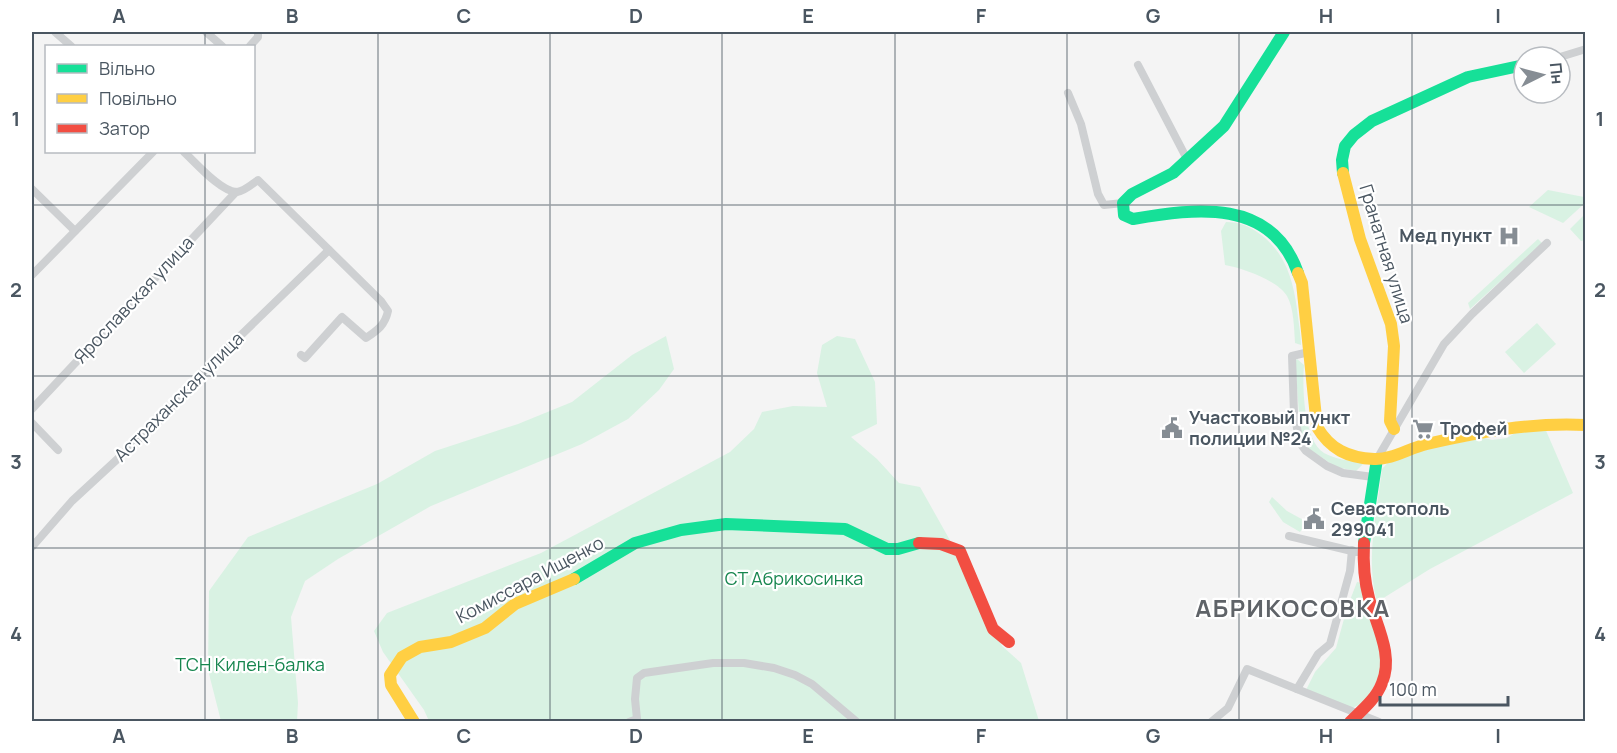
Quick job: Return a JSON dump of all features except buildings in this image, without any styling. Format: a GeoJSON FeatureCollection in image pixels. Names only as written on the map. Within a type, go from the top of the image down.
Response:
{"type":"FeatureCollection","features":[{"type":"Feature","properties":{"kind":"street"},"geometry":{"type":"LineString","coordinates":[[55,32],[70,45]]}},
{"type":"Feature","properties":{"kind":"street"},"geometry":{"type":"LineString","coordinates":[[206,32],[221,45]]}},
{"type":"Feature","properties":{"kind":"street"},"geometry":{"type":"LineString","coordinates":[[250,45],[258,37],[258,32]]}},
{"type":"Feature","properties":{"kind":"street"},"geometry":{"type":"LineString","coordinates":[[1124,209],[1132,194],[1173,173],[1224,126],[1284,32]]}},
{"type":"Feature","properties":{"kind":"street"},"geometry":{"type":"LineString","coordinates":[[1138,65],[1188,161]]}},
{"type":"Feature","properties":{"kind":"street","name":"Гранатная улица"},"geometry":{"type":"LineString","coordinates":[[1394,429],[1390,421],[1394,346],[1391,324],[1360,239],[1342,171],[1346,146],[1354,135],[1372,122],[1468,77],[1512,68]]}},
{"type":"Feature","properties":{"kind":"street"},"geometry":{"type":"LineString","coordinates":[[1068,93],[1081,124],[1098,194],[1104,205],[1124,209],[1133,219],[1198,210],[1231,213],[1257,221],[1273,233],[1293,257],[1302,283],[1317,427],[1324,441],[1334,450],[1377,459],[1410,447],[1493,432],[1561,422],[1586,424]]}},
{"type":"Feature","properties":{"kind":"street"},"geometry":{"type":"LineString","coordinates":[[32,275],[152,153]]}},
{"type":"Feature","properties":{"kind":"street"},"geometry":{"type":"LineString","coordinates":[[185,153],[225,189],[236,192],[246,189],[258,180],[381,301],[388,311],[385,322],[366,338],[342,317],[305,358],[301,355]]}},
{"type":"Feature","properties":{"kind":"street"},"geometry":{"type":"LineString","coordinates":[[32,189],[75,231]]}},
{"type":"Feature","properties":{"kind":"street","name":"Ярославская улица"},"geometry":{"type":"LineString","coordinates":[[32,409],[236,192]]}},
{"type":"Feature","properties":{"kind":"street"},"geometry":{"type":"LineString","coordinates":[[1354,718],[1383,685],[1387,667],[1386,649],[1370,603],[1364,573],[1364,555],[1377,459],[1444,344],[1472,314],[1547,243]]}},
{"type":"Feature","properties":{"kind":"street","name":"Астраханская улица"},"geometry":{"type":"LineString","coordinates":[[32,547],[72,501],[163,417],[207,368],[329,250]]}},
{"type":"Feature","properties":{"kind":"street"},"geometry":{"type":"LineString","coordinates":[[1309,352],[1292,356],[1294,413],[1300,443],[1306,451],[1327,466],[1343,473],[1373,477]]}},
{"type":"Feature","properties":{"kind":"street"},"geometry":{"type":"LineString","coordinates":[[32,423],[58,450]]}},
{"type":"Feature","properties":{"kind":"street","name":"Комиссара Ищенко"},"geometry":{"type":"LineString","coordinates":[[414,722],[391,685],[390,675],[402,657],[420,647],[451,642],[485,628],[515,604],[566,584],[634,543],[681,530],[726,524],[845,529],[887,549],[898,549],[919,543],[942,544],[960,551],[993,629],[1009,642]]}},
{"type":"Feature","properties":{"kind":"street"},"geometry":{"type":"LineString","coordinates":[[1289,536],[1352,550],[1364,555]]}},
{"type":"Feature","properties":{"kind":"street"},"geometry":{"type":"LineString","coordinates":[[1297,689],[1318,654],[1330,644],[1350,571],[1352,550]]}},
{"type":"Feature","properties":{"kind":"street"},"geometry":{"type":"LineString","coordinates":[[629,722],[637,719],[635,699],[637,678],[644,673],[713,663],[744,663],[774,668],[795,675],[812,684],[856,722]]}},
{"type":"Feature","properties":{"kind":"street"},"geometry":{"type":"LineString","coordinates":[[1211,722],[1227,708],[1247,669],[1297,689],[1354,718],[1379,722]]}},
{"type":"Feature","properties":{"kind":"green space"},"geometry":{"type":"Polygon","coordinates":[[[1548,190],[1584,197],[1585,203],[1563,223],[1529,207],[1548,190]]]}},
{"type":"Feature","properties":{"kind":"green space"},"geometry":{"type":"Polygon","coordinates":[[[1585,214],[1585,240],[1581,241],[1570,229],[1585,214]]]}},
{"type":"Feature","properties":{"kind":"green space"},"geometry":{"type":"Polygon","coordinates":[[[1226,222],[1246,226],[1276,249],[1291,280],[1301,345],[1295,343],[1291,306],[1282,290],[1259,276],[1225,265],[1221,231],[1226,222]]]}},
{"type":"Feature","properties":{"kind":"green space"},"geometry":{"type":"Polygon","coordinates":[[[1538,239],[1542,243],[1470,309],[1468,303],[1538,239]]]}},
{"type":"Feature","properties":{"kind":"green space"},"geometry":{"type":"Polygon","coordinates":[[[1537,323],[1556,344],[1524,373],[1505,352],[1537,323]]]}},
{"type":"Feature","properties":{"kind":"green space","name":"ТСН Килен-балка"},"geometry":{"type":"Polygon","coordinates":[[[666,336],[674,369],[659,390],[628,419],[582,444],[431,506],[338,559],[305,581],[291,617],[298,703],[297,721],[221,721],[208,670],[209,591],[248,537],[377,484],[435,451],[518,424],[572,402],[632,355],[666,336]]]}},
{"type":"Feature","properties":{"kind":"green space","name":"СТ Абрикосинка"},"geometry":{"type":"Polygon","coordinates":[[[837,336],[855,339],[875,382],[877,424],[851,437],[877,459],[899,483],[920,487],[983,599],[1002,646],[1021,663],[1039,721],[429,721],[424,710],[383,652],[374,631],[387,613],[541,553],[730,452],[754,429],[762,412],[793,406],[827,407],[817,373],[822,345],[837,336]]]}},
{"type":"Feature","properties":{"kind":"green space"},"geometry":{"type":"Polygon","coordinates":[[[1297,359],[1304,365],[1303,387],[1308,426],[1317,447],[1324,453],[1337,458],[1363,464],[1356,471],[1336,467],[1306,447],[1300,427],[1295,361],[1297,359]]]}},
{"type":"Feature","properties":{"kind":"green space"},"geometry":{"type":"Polygon","coordinates":[[[1544,426],[1573,493],[1430,569],[1377,602],[1372,568],[1375,519],[1382,469],[1396,454],[1485,438],[1492,440],[1507,438],[1518,431],[1544,426]]]}},
{"type":"Feature","properties":{"kind":"green space"},"geometry":{"type":"Polygon","coordinates":[[[1272,497],[1287,511],[1307,522],[1300,532],[1283,522],[1269,502],[1272,497]]]}},
{"type":"Feature","properties":{"kind":"green space"},"geometry":{"type":"Polygon","coordinates":[[[1357,582],[1362,583],[1385,668],[1364,703],[1352,708],[1306,690],[1315,672],[1336,648],[1357,582]]]}},
{"type":"Feature","properties":{"kind":"traffic: fast"},"geometry":{"type":"LineString","coordinates":[[1284,32],[1224,126],[1173,173],[1132,194],[1123,203],[1124,215],[1133,219],[1206,211],[1251,220],[1270,231],[1286,249],[1298,273]]}},
{"type":"Feature","properties":{"kind":"traffic: fast"},"geometry":{"type":"LineString","coordinates":[[1343,173],[1342,160],[1345,146],[1354,135],[1372,121],[1468,77],[1512,68]]}},
{"type":"Feature","properties":{"kind":"traffic: fast"},"geometry":{"type":"LineString","coordinates":[[1364,543],[1377,459]]}},
{"type":"Feature","properties":{"kind":"traffic: fast"},"geometry":{"type":"LineString","coordinates":[[574,579],[635,543],[681,530],[726,524],[845,529],[887,549],[898,549],[919,543]]}},
{"type":"Feature","properties":{"kind":"traffic: slow"},"geometry":{"type":"LineString","coordinates":[[1343,173],[1360,239],[1391,324],[1394,346],[1390,421],[1394,429]]}},
{"type":"Feature","properties":{"kind":"traffic: slow"},"geometry":{"type":"LineString","coordinates":[[1298,273],[1302,283],[1317,427],[1322,435],[1341,451],[1356,457],[1381,459],[1427,444],[1486,432],[1546,425],[1586,425]]}},
{"type":"Feature","properties":{"kind":"traffic: slow"},"geometry":{"type":"LineString","coordinates":[[414,722],[391,685],[390,675],[402,657],[420,647],[451,642],[485,628],[515,604],[574,579]]}},
{"type":"Feature","properties":{"kind":"traffic: jam"},"geometry":{"type":"LineString","coordinates":[[919,543],[941,544],[960,551],[993,629],[1009,642]]}},
{"type":"Feature","properties":{"kind":"traffic: jam"},"geometry":{"type":"LineString","coordinates":[[1350,722],[1376,694],[1382,683],[1386,662],[1383,640],[1366,584],[1364,543]]}},
{"type":"Feature","properties":{"kind":"place","name":"Мед пункт"},"geometry":{"type":"Point","coordinates":[1509,236]}},
{"type":"Feature","properties":{"kind":"place","name":"Участковый пункт полиции №24"},"geometry":{"type":"Point","coordinates":[1172,428]}},
{"type":"Feature","properties":{"kind":"place","name":"Трофей"},"geometry":{"type":"Point","coordinates":[1423,429]}},
{"type":"Feature","properties":{"kind":"place","name":"Севастополь 299041"},"geometry":{"type":"Point","coordinates":[1314,519]}},
{"type":"Feature","properties":{"kind":"district","name":"АБРИКОСОВКА"},"geometry":{"type":"Point","coordinates":[1293,609]}}]}
